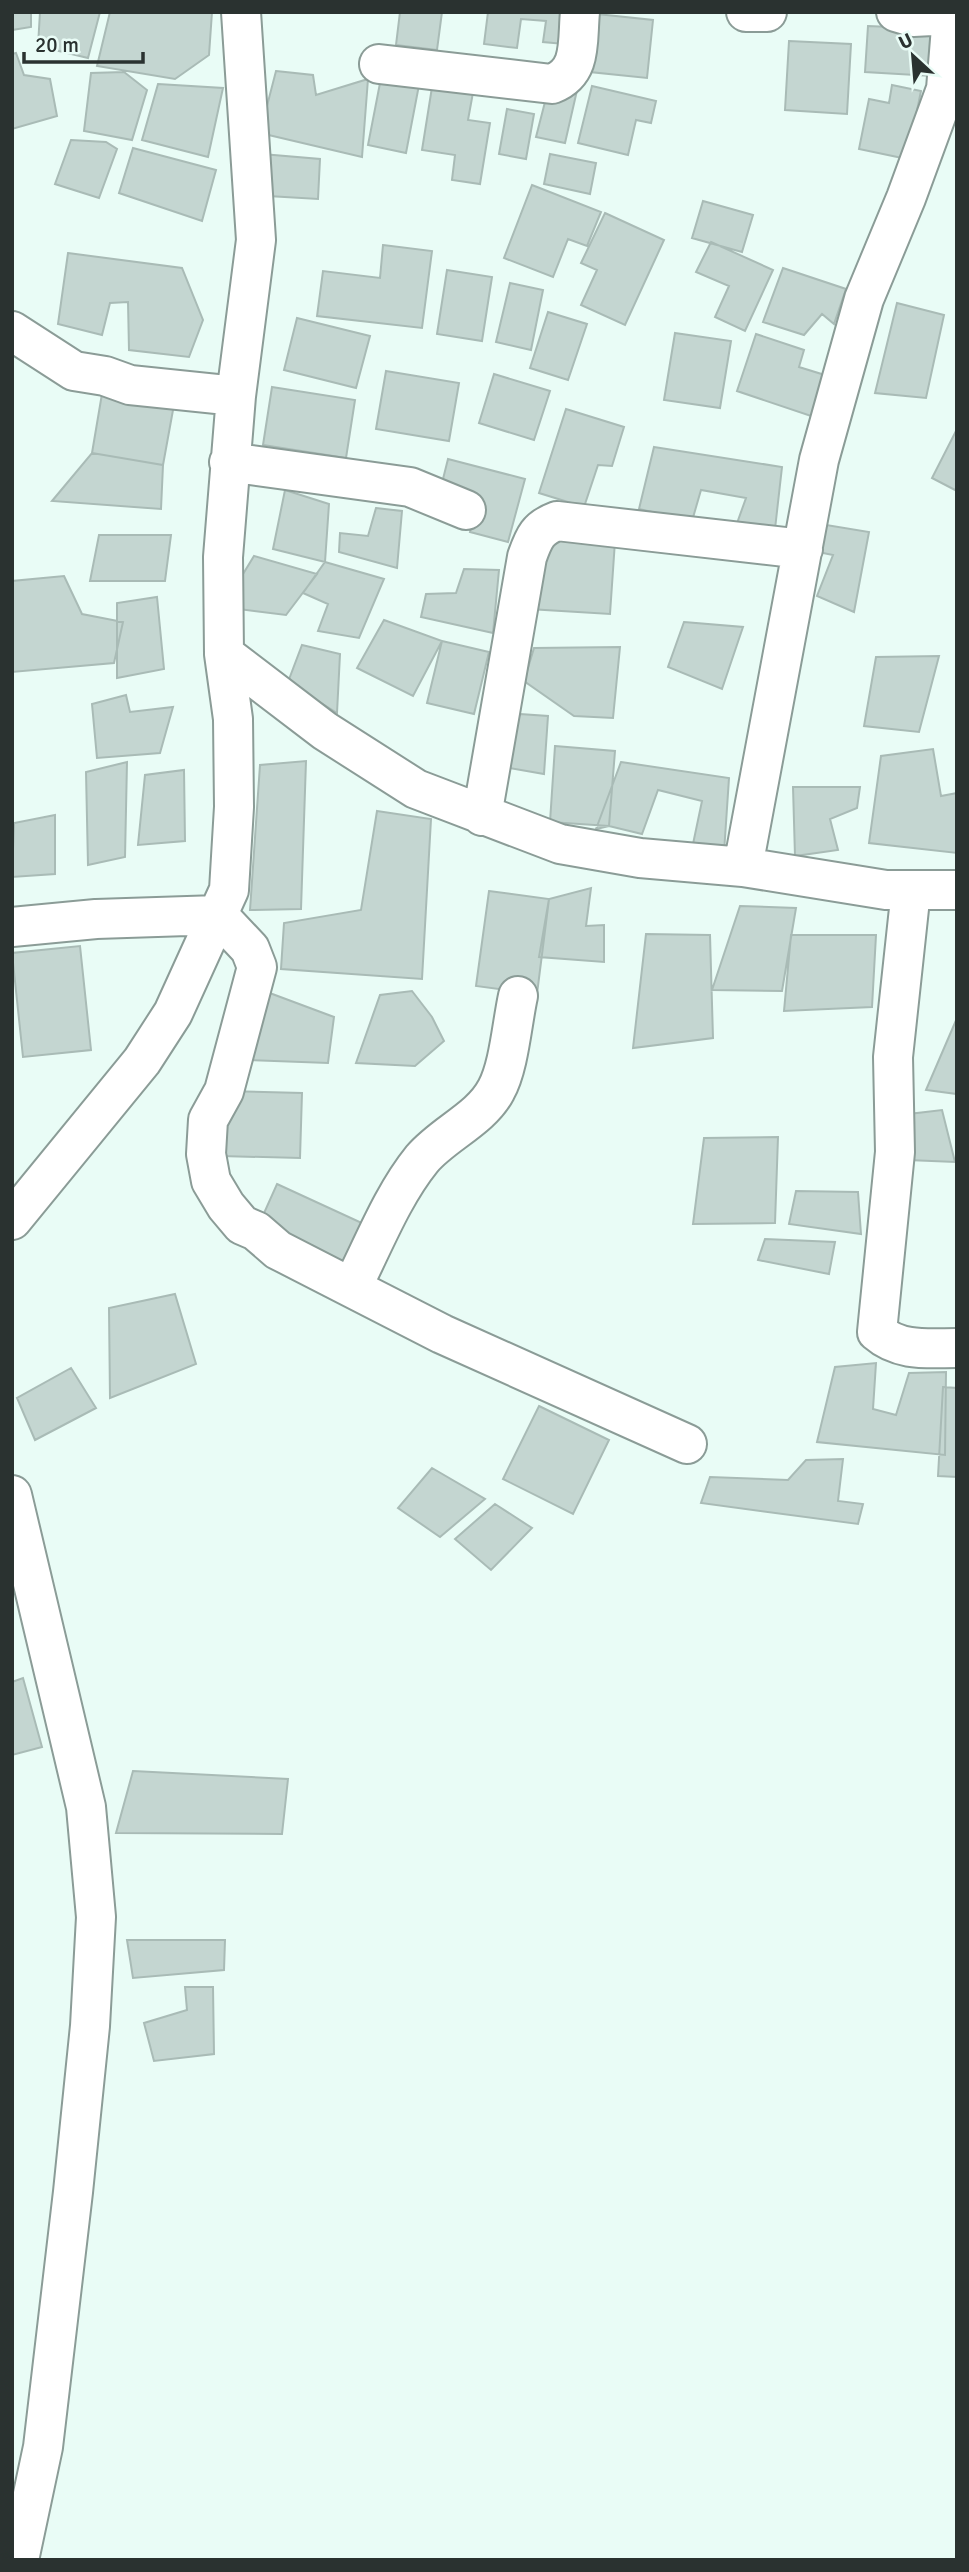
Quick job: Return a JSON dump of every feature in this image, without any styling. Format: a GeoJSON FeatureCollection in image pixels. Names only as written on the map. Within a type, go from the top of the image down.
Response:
{"type":"FeatureCollection","features":[{"type":"Feature","properties":{"kind":"street"},"geometry":{"type":"LineString","coordinates":[[12,1220],[142,1061],[173,1013],[229,890],[233,844],[233,719],[224,654],[223,557],[229,462],[256,240],[241,12]]}},
{"type":"Feature","properties":{"kind":"street"},"geometry":{"type":"LineString","coordinates":[[379,64],[552,84],[566,78],[574,69],[580,12]]}},
{"type":"Feature","properties":{"kind":"street"},"geometry":{"type":"LineString","coordinates":[[746,12],[767,12]]}},
{"type":"Feature","properties":{"kind":"street"},"geometry":{"type":"LineString","coordinates":[[743,867],[819,460],[849,344],[942,141],[952,14],[913,17],[896,12]]}},
{"type":"Feature","properties":{"kind":"street"},"geometry":{"type":"LineString","coordinates":[[12,331],[74,370],[105,376],[130,385],[236,396]]}},
{"type":"Feature","properties":{"kind":"street"},"geometry":{"type":"LineString","coordinates":[[229,462],[410,487],[466,510]]}},
{"type":"Feature","properties":{"kind":"street"},"geometry":{"type":"LineString","coordinates":[[482,816],[527,557],[534,536],[544,526],[558,521],[803,549]]}},
{"type":"Feature","properties":{"kind":"street"},"geometry":{"type":"LineString","coordinates":[[224,654],[372,762],[416,789],[560,844],[640,858],[743,867],[819,881],[911,890],[957,890]]}},
{"type":"Feature","properties":{"kind":"street"},"geometry":{"type":"LineString","coordinates":[[911,890],[893,1057],[895,1152],[877,1332],[888,1342],[912,1348],[957,1348]]}},
{"type":"Feature","properties":{"kind":"street"},"geometry":{"type":"LineString","coordinates":[[12,927],[96,919],[218,915],[250,949],[257,967],[224,1091],[208,1120],[205,1154],[211,1181],[242,1225],[256,1231],[278,1250],[442,1334],[687,1444]]}},
{"type":"Feature","properties":{"kind":"street"},"geometry":{"type":"LineString","coordinates":[[352,1287],[407,1180],[422,1158],[451,1131],[490,1102],[518,996]]}},
{"type":"Feature","properties":{"kind":"street"},"geometry":{"type":"LineString","coordinates":[[12,1495],[86,1807],[96,1917],[90,2026],[72,2205],[43,2447],[19,2560]]}},
{"type":"Feature","properties":{"kind":"building"},"geometry":{"type":"Polygon","coordinates":[[[12,12],[31,12],[31,27],[12,30],[12,12]]]}},
{"type":"Feature","properties":{"kind":"building"},"geometry":{"type":"Polygon","coordinates":[[[40,12],[100,12],[88,58],[38,46],[40,12]]]}},
{"type":"Feature","properties":{"kind":"building"},"geometry":{"type":"Polygon","coordinates":[[[110,12],[212,12],[209,55],[175,79],[97,66],[110,12]]]}},
{"type":"Feature","properties":{"kind":"building"},"geometry":{"type":"Polygon","coordinates":[[[400,12],[442,12],[437,50],[396,45],[400,12]]]}},
{"type":"Feature","properties":{"kind":"building"},"geometry":{"type":"Polygon","coordinates":[[[488,12],[568,12],[564,44],[543,42],[546,21],[521,19],[517,48],[484,44],[488,12]]]}},
{"type":"Feature","properties":{"kind":"building"},"geometry":{"type":"Polygon","coordinates":[[[597,14],[653,20],[647,78],[590,72],[597,14]]]}},
{"type":"Feature","properties":{"kind":"building"},"geometry":{"type":"Polygon","coordinates":[[[868,26],[935,29],[932,76],[865,72],[868,26]]]}},
{"type":"Feature","properties":{"kind":"building"},"geometry":{"type":"Polygon","coordinates":[[[789,41],[851,44],[847,114],[785,110],[789,41]]]}},
{"type":"Feature","properties":{"kind":"building"},"geometry":{"type":"Polygon","coordinates":[[[16,53],[24,75],[50,79],[57,116],[12,129],[12,54],[16,53]]]}},
{"type":"Feature","properties":{"kind":"building"},"geometry":{"type":"Polygon","coordinates":[[[276,71],[313,75],[316,95],[368,79],[362,157],[260,133],[276,71]]]}},
{"type":"Feature","properties":{"kind":"building"},"geometry":{"type":"Polygon","coordinates":[[[124,72],[147,90],[132,140],[84,131],[91,73],[124,72]]]}},
{"type":"Feature","properties":{"kind":"building"},"geometry":{"type":"Polygon","coordinates":[[[381,78],[419,85],[406,153],[368,145],[381,78]]]}},
{"type":"Feature","properties":{"kind":"building"},"geometry":{"type":"Polygon","coordinates":[[[433,81],[474,87],[468,120],[490,123],[480,184],[452,180],[455,155],[422,150],[433,81]]]}},
{"type":"Feature","properties":{"kind":"building"},"geometry":{"type":"Polygon","coordinates":[[[158,84],[223,88],[208,157],[142,140],[158,84]]]}},
{"type":"Feature","properties":{"kind":"building"},"geometry":{"type":"Polygon","coordinates":[[[892,85],[921,91],[907,159],[859,149],[869,99],[889,103],[892,85]]]}},
{"type":"Feature","properties":{"kind":"building"},"geometry":{"type":"Polygon","coordinates":[[[578,86],[565,143],[536,137],[545,102],[578,86]]]}},
{"type":"Feature","properties":{"kind":"building"},"geometry":{"type":"Polygon","coordinates":[[[592,86],[656,101],[651,123],[636,120],[628,155],[578,143],[592,86]]]}},
{"type":"Feature","properties":{"kind":"building"},"geometry":{"type":"Polygon","coordinates":[[[507,109],[534,114],[526,159],[499,154],[507,109]]]}},
{"type":"Feature","properties":{"kind":"building"},"geometry":{"type":"Polygon","coordinates":[[[71,140],[106,142],[117,149],[99,198],[55,184],[71,140]]]}},
{"type":"Feature","properties":{"kind":"building"},"geometry":{"type":"Polygon","coordinates":[[[133,148],[216,170],[202,221],[119,193],[133,148]]]}},
{"type":"Feature","properties":{"kind":"building"},"geometry":{"type":"Polygon","coordinates":[[[262,154],[320,159],[318,199],[268,196],[262,154]]]}},
{"type":"Feature","properties":{"kind":"building"},"geometry":{"type":"Polygon","coordinates":[[[550,154],[596,163],[590,194],[544,184],[550,154]]]}},
{"type":"Feature","properties":{"kind":"building"},"geometry":{"type":"Polygon","coordinates":[[[532,185],[601,212],[587,246],[568,239],[553,277],[504,258],[532,185]]]}},
{"type":"Feature","properties":{"kind":"building"},"geometry":{"type":"Polygon","coordinates":[[[703,201],[753,215],[742,252],[692,238],[703,201]]]}},
{"type":"Feature","properties":{"kind":"building"},"geometry":{"type":"Polygon","coordinates":[[[605,213],[664,240],[625,325],[581,305],[597,270],[581,263],[605,213]]]}},
{"type":"Feature","properties":{"kind":"building"},"geometry":{"type":"Polygon","coordinates":[[[711,242],[773,270],[745,331],[715,317],[729,286],[696,272],[711,242]]]}},
{"type":"Feature","properties":{"kind":"building"},"geometry":{"type":"Polygon","coordinates":[[[383,245],[432,251],[422,328],[317,316],[323,271],[380,278],[383,245]]]}},
{"type":"Feature","properties":{"kind":"building"},"geometry":{"type":"Polygon","coordinates":[[[68,253],[182,268],[203,320],[189,357],[129,350],[128,302],[110,303],[102,335],[58,324],[68,253]]]}},
{"type":"Feature","properties":{"kind":"building"},"geometry":{"type":"Polygon","coordinates":[[[783,268],[846,289],[834,324],[822,314],[804,335],[763,322],[783,268]]]}},
{"type":"Feature","properties":{"kind":"building"},"geometry":{"type":"Polygon","coordinates":[[[447,270],[492,277],[482,341],[437,334],[447,270]]]}},
{"type":"Feature","properties":{"kind":"building"},"geometry":{"type":"Polygon","coordinates":[[[510,283],[543,290],[531,350],[496,342],[510,283]]]}},
{"type":"Feature","properties":{"kind":"building"},"geometry":{"type":"Polygon","coordinates":[[[897,303],[944,315],[926,398],[875,393],[897,303]]]}},
{"type":"Feature","properties":{"kind":"building"},"geometry":{"type":"Polygon","coordinates":[[[548,312],[587,324],[568,380],[530,368],[548,312]]]}},
{"type":"Feature","properties":{"kind":"building"},"geometry":{"type":"Polygon","coordinates":[[[297,318],[370,336],[356,388],[284,370],[297,318]]]}},
{"type":"Feature","properties":{"kind":"building"},"geometry":{"type":"Polygon","coordinates":[[[675,333],[731,341],[720,408],[664,400],[675,333]]]}},
{"type":"Feature","properties":{"kind":"building"},"geometry":{"type":"Polygon","coordinates":[[[756,334],[804,350],[799,367],[828,376],[814,417],[737,391],[756,334]]]}},
{"type":"Feature","properties":{"kind":"building"},"geometry":{"type":"Polygon","coordinates":[[[386,371],[459,383],[449,441],[376,429],[386,371]]]}},
{"type":"Feature","properties":{"kind":"building"},"geometry":{"type":"Polygon","coordinates":[[[494,374],[550,391],[534,440],[479,423],[494,374]]]}},
{"type":"Feature","properties":{"kind":"building"},"geometry":{"type":"Polygon","coordinates":[[[105,376],[177,388],[163,465],[92,453],[105,376]]]}},
{"type":"Feature","properties":{"kind":"building"},"geometry":{"type":"Polygon","coordinates":[[[272,387],[355,400],[346,458],[263,445],[272,387]]]}},
{"type":"Feature","properties":{"kind":"building"},"geometry":{"type":"Polygon","coordinates":[[[566,409],[624,427],[612,466],[598,465],[584,507],[539,493],[566,409]]]}},
{"type":"Feature","properties":{"kind":"building"},"geometry":{"type":"Polygon","coordinates":[[[957,429],[957,491],[932,478],[957,429]]]}},
{"type":"Feature","properties":{"kind":"building"},"geometry":{"type":"Polygon","coordinates":[[[654,447],[782,467],[775,529],[736,526],[746,498],[701,490],[692,521],[639,509],[654,447]]]}},
{"type":"Feature","properties":{"kind":"building"},"geometry":{"type":"Polygon","coordinates":[[[92,453],[163,465],[161,509],[52,501],[92,453]]]}},
{"type":"Feature","properties":{"kind":"building"},"geometry":{"type":"Polygon","coordinates":[[[448,459],[525,479],[508,542],[470,532],[477,505],[439,495],[448,459]]]}},
{"type":"Feature","properties":{"kind":"building"},"geometry":{"type":"Polygon","coordinates":[[[285,490],[329,504],[325,562],[273,549],[285,490]]]}},
{"type":"Feature","properties":{"kind":"building"},"geometry":{"type":"Polygon","coordinates":[[[376,508],[402,511],[397,568],[339,552],[340,533],[368,536],[376,508]]]}},
{"type":"Feature","properties":{"kind":"building"},"geometry":{"type":"Polygon","coordinates":[[[808,522],[869,532],[854,612],[817,596],[833,555],[803,549],[808,522]]]}},
{"type":"Feature","properties":{"kind":"building"},"geometry":{"type":"Polygon","coordinates":[[[99,535],[171,535],[165,581],[90,581],[99,535]]]}},
{"type":"Feature","properties":{"kind":"building"},"geometry":{"type":"Polygon","coordinates":[[[534,536],[615,541],[610,614],[529,609],[534,536]]]}},
{"type":"Feature","properties":{"kind":"building"},"geometry":{"type":"Polygon","coordinates":[[[254,556],[317,574],[286,615],[223,607],[254,556]]]}},
{"type":"Feature","properties":{"kind":"building"},"geometry":{"type":"Polygon","coordinates":[[[325,562],[384,579],[359,638],[318,631],[328,604],[303,593],[325,562]]]}},
{"type":"Feature","properties":{"kind":"building"},"geometry":{"type":"Polygon","coordinates":[[[464,569],[499,570],[493,633],[421,617],[426,594],[456,593],[464,569]]]}},
{"type":"Feature","properties":{"kind":"building"},"geometry":{"type":"Polygon","coordinates":[[[64,576],[82,614],[123,622],[114,663],[12,672],[12,581],[64,576]]]}},
{"type":"Feature","properties":{"kind":"building"},"geometry":{"type":"Polygon","coordinates":[[[157,597],[164,669],[117,678],[117,603],[157,597]]]}},
{"type":"Feature","properties":{"kind":"building"},"geometry":{"type":"Polygon","coordinates":[[[384,620],[442,641],[413,696],[357,668],[384,620]]]}},
{"type":"Feature","properties":{"kind":"building"},"geometry":{"type":"Polygon","coordinates":[[[684,622],[743,627],[722,689],[668,667],[684,622]]]}},
{"type":"Feature","properties":{"kind":"building"},"geometry":{"type":"Polygon","coordinates":[[[442,641],[489,652],[474,714],[427,703],[442,641]]]}},
{"type":"Feature","properties":{"kind":"building"},"geometry":{"type":"Polygon","coordinates":[[[302,645],[340,654],[337,713],[288,682],[302,645]]]}},
{"type":"Feature","properties":{"kind":"building"},"geometry":{"type":"Polygon","coordinates":[[[620,647],[613,718],[574,716],[524,681],[534,648],[620,647]]]}},
{"type":"Feature","properties":{"kind":"building"},"geometry":{"type":"Polygon","coordinates":[[[939,656],[919,732],[864,726],[876,657],[939,656]]]}},
{"type":"Feature","properties":{"kind":"building"},"geometry":{"type":"Polygon","coordinates":[[[126,695],[130,712],[173,707],[160,753],[97,758],[92,704],[126,695]]]}},
{"type":"Feature","properties":{"kind":"building"},"geometry":{"type":"Polygon","coordinates":[[[520,714],[548,716],[544,774],[498,766],[520,714]]]}},
{"type":"Feature","properties":{"kind":"building"},"geometry":{"type":"Polygon","coordinates":[[[555,746],[615,751],[609,826],[550,822],[555,746]]]}},
{"type":"Feature","properties":{"kind":"building"},"geometry":{"type":"Polygon","coordinates":[[[933,749],[941,796],[957,793],[957,853],[869,843],[881,756],[933,749]]]}},
{"type":"Feature","properties":{"kind":"building"},"geometry":{"type":"Polygon","coordinates":[[[306,761],[301,909],[250,910],[260,765],[306,761]]]}},
{"type":"Feature","properties":{"kind":"building"},"geometry":{"type":"Polygon","coordinates":[[[127,762],[125,857],[88,865],[86,772],[127,762]]]}},
{"type":"Feature","properties":{"kind":"building"},"geometry":{"type":"Polygon","coordinates":[[[621,762],[729,778],[724,853],[693,844],[702,801],[658,790],[642,834],[609,826],[596,829],[621,762]]]}},
{"type":"Feature","properties":{"kind":"building"},"geometry":{"type":"Polygon","coordinates":[[[184,770],[185,841],[138,845],[145,775],[184,770]]]}},
{"type":"Feature","properties":{"kind":"building"},"geometry":{"type":"Polygon","coordinates":[[[793,787],[860,787],[857,808],[830,819],[838,850],[795,856],[793,787]]]}},
{"type":"Feature","properties":{"kind":"building"},"geometry":{"type":"Polygon","coordinates":[[[377,811],[431,819],[422,979],[281,969],[284,923],[361,910],[377,811]]]}},
{"type":"Feature","properties":{"kind":"building"},"geometry":{"type":"Polygon","coordinates":[[[55,815],[55,874],[12,877],[14,823],[55,815]]]}},
{"type":"Feature","properties":{"kind":"building"},"geometry":{"type":"Polygon","coordinates":[[[591,888],[586,926],[604,925],[604,962],[539,957],[549,899],[591,888]]]}},
{"type":"Feature","properties":{"kind":"building"},"geometry":{"type":"Polygon","coordinates":[[[489,891],[549,899],[537,994],[476,986],[489,891]]]}},
{"type":"Feature","properties":{"kind":"building"},"geometry":{"type":"Polygon","coordinates":[[[740,906],[796,908],[782,991],[712,990],[740,906]]]}},
{"type":"Feature","properties":{"kind":"building"},"geometry":{"type":"Polygon","coordinates":[[[646,934],[710,935],[713,1038],[633,1048],[646,934]]]}},
{"type":"Feature","properties":{"kind":"building"},"geometry":{"type":"Polygon","coordinates":[[[791,935],[876,935],[872,1007],[784,1011],[791,935]]]}},
{"type":"Feature","properties":{"kind":"building"},"geometry":{"type":"Polygon","coordinates":[[[80,946],[91,1050],[23,1057],[12,953],[80,946]]]}},
{"type":"Feature","properties":{"kind":"building"},"geometry":{"type":"Polygon","coordinates":[[[412,991],[432,1017],[444,1041],[415,1066],[356,1063],[380,995],[412,991]]]}},
{"type":"Feature","properties":{"kind":"building"},"geometry":{"type":"Polygon","coordinates":[[[267,992],[334,1017],[328,1063],[247,1060],[267,992]]]}},
{"type":"Feature","properties":{"kind":"building"},"geometry":{"type":"Polygon","coordinates":[[[957,1018],[957,1094],[926,1090],[957,1018]]]}},
{"type":"Feature","properties":{"kind":"building"},"geometry":{"type":"Polygon","coordinates":[[[224,1091],[302,1093],[300,1158],[221,1156],[224,1091]]]}},
{"type":"Feature","properties":{"kind":"building"},"geometry":{"type":"Polygon","coordinates":[[[942,1110],[955,1162],[908,1160],[909,1114],[942,1110]]]}},
{"type":"Feature","properties":{"kind":"building"},"geometry":{"type":"Polygon","coordinates":[[[778,1137],[775,1223],[693,1224],[704,1138],[778,1137]]]}},
{"type":"Feature","properties":{"kind":"building"},"geometry":{"type":"Polygon","coordinates":[[[277,1184],[364,1224],[342,1271],[256,1231],[277,1184]]]}},
{"type":"Feature","properties":{"kind":"building"},"geometry":{"type":"Polygon","coordinates":[[[796,1191],[858,1192],[861,1234],[789,1224],[796,1191]]]}},
{"type":"Feature","properties":{"kind":"building"},"geometry":{"type":"Polygon","coordinates":[[[765,1239],[835,1242],[829,1274],[758,1260],[765,1239]]]}},
{"type":"Feature","properties":{"kind":"building"},"geometry":{"type":"Polygon","coordinates":[[[175,1294],[196,1364],[110,1398],[109,1308],[175,1294]]]}},
{"type":"Feature","properties":{"kind":"building"},"geometry":{"type":"Polygon","coordinates":[[[876,1363],[873,1409],[896,1415],[909,1373],[946,1372],[945,1455],[817,1442],[835,1367],[876,1363]]]}},
{"type":"Feature","properties":{"kind":"building"},"geometry":{"type":"Polygon","coordinates":[[[71,1368],[96,1408],[35,1440],[17,1398],[71,1368]]]}},
{"type":"Feature","properties":{"kind":"building"},"geometry":{"type":"Polygon","coordinates":[[[943,1387],[957,1388],[957,1477],[938,1476],[943,1387]]]}},
{"type":"Feature","properties":{"kind":"building"},"geometry":{"type":"Polygon","coordinates":[[[539,1406],[609,1440],[573,1514],[503,1479],[539,1406]]]}},
{"type":"Feature","properties":{"kind":"building"},"geometry":{"type":"Polygon","coordinates":[[[843,1459],[838,1501],[863,1504],[858,1524],[701,1503],[710,1477],[788,1480],[806,1460],[843,1459]]]}},
{"type":"Feature","properties":{"kind":"building"},"geometry":{"type":"Polygon","coordinates":[[[432,1468],[485,1499],[440,1537],[398,1508],[432,1468]]]}},
{"type":"Feature","properties":{"kind":"building"},"geometry":{"type":"Polygon","coordinates":[[[495,1504],[532,1528],[491,1570],[455,1539],[495,1504]]]}},
{"type":"Feature","properties":{"kind":"building"},"geometry":{"type":"Polygon","coordinates":[[[23,1678],[42,1747],[12,1755],[12,1682],[23,1678]]]}},
{"type":"Feature","properties":{"kind":"building"},"geometry":{"type":"Polygon","coordinates":[[[133,1771],[288,1779],[282,1834],[116,1833],[133,1771]]]}},
{"type":"Feature","properties":{"kind":"building"},"geometry":{"type":"Polygon","coordinates":[[[127,1940],[225,1940],[224,1970],[133,1978],[127,1940]]]}},
{"type":"Feature","properties":{"kind":"building"},"geometry":{"type":"Polygon","coordinates":[[[185,1987],[213,1987],[214,2054],[154,2061],[144,2023],[187,2010],[185,1987]]]}}]}
